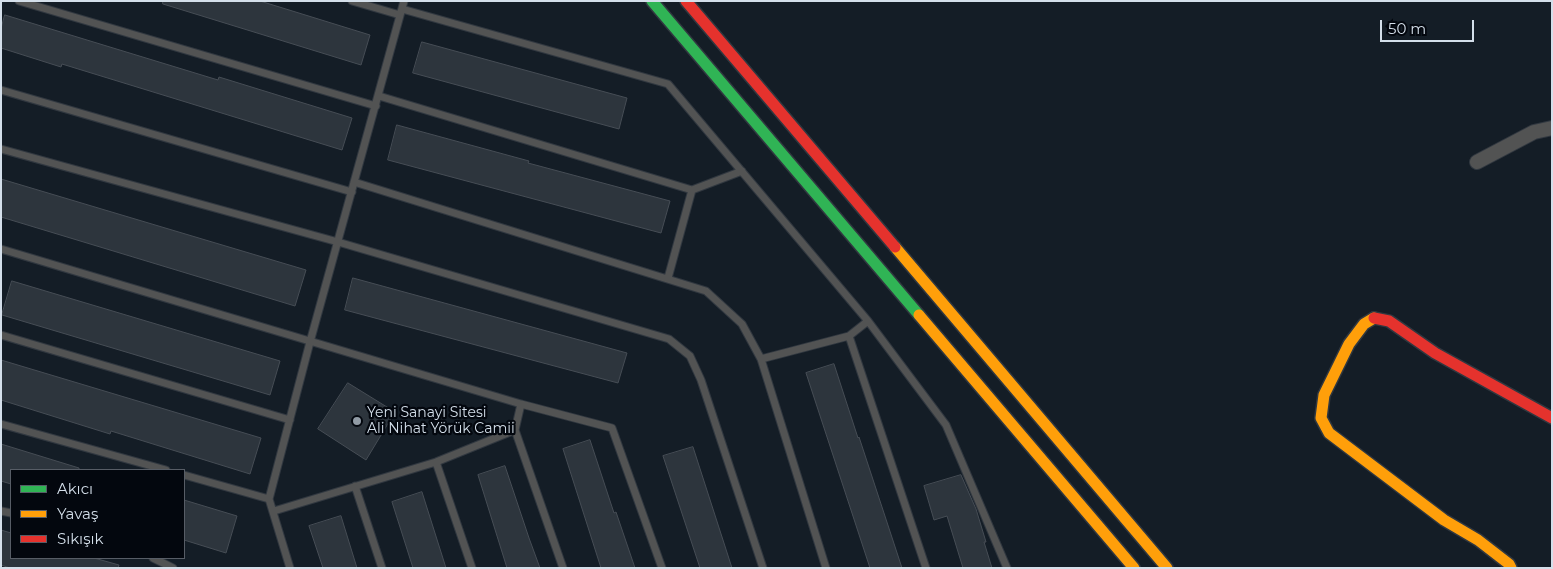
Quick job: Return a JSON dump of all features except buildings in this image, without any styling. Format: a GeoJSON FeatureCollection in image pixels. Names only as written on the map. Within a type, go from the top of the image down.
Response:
{"type":"FeatureCollection","features":[{"type":"Feature","properties":{"kind":"street"},"geometry":{"type":"LineString","coordinates":[[652,1],[1134,568]]}},
{"type":"Feature","properties":{"kind":"street"},"geometry":{"type":"LineString","coordinates":[[686,1],[1167,568]]}},
{"type":"Feature","properties":{"kind":"street"},"geometry":{"type":"LineString","coordinates":[[1477,162],[1534,132],[1552,128]]}},
{"type":"Feature","properties":{"kind":"street"},"geometry":{"type":"LineString","coordinates":[[1511,568],[1509,564],[1478,540],[1444,520],[1329,433],[1321,418],[1324,395],[1349,344],[1364,324],[1375,317],[1389,321],[1435,353],[1552,418]]}},
{"type":"Feature","properties":{"kind":"lane"},"geometry":{"type":"LineString","coordinates":[[19,1],[376,106]]}},
{"type":"Feature","properties":{"kind":"lane"},"geometry":{"type":"LineString","coordinates":[[352,1],[401,12],[668,84],[868,321],[946,425],[1007,568]]}},
{"type":"Feature","properties":{"kind":"lane"},"geometry":{"type":"LineString","coordinates":[[290,568],[269,499],[310,342],[404,1]]}},
{"type":"Feature","properties":{"kind":"lane"},"geometry":{"type":"LineString","coordinates":[[1,90],[352,192]]}},
{"type":"Feature","properties":{"kind":"lane"},"geometry":{"type":"LineString","coordinates":[[379,96],[692,190],[742,171]]}},
{"type":"Feature","properties":{"kind":"lane"},"geometry":{"type":"LineString","coordinates":[[1,149],[338,242],[669,338],[690,356],[701,380],[763,568]]}},
{"type":"Feature","properties":{"kind":"lane"},"geometry":{"type":"LineString","coordinates":[[354,182],[706,291],[742,324],[761,359],[826,568]]}},
{"type":"Feature","properties":{"kind":"lane"},"geometry":{"type":"LineString","coordinates":[[668,278],[692,190]]}},
{"type":"Feature","properties":{"kind":"lane"},"geometry":{"type":"LineString","coordinates":[[1,248],[310,342],[521,404],[612,428],[662,568]]}},
{"type":"Feature","properties":{"kind":"lane"},"geometry":{"type":"LineString","coordinates":[[761,359],[849,336],[868,321]]}},
{"type":"Feature","properties":{"kind":"lane"},"geometry":{"type":"LineString","coordinates":[[1,335],[290,420]]}},
{"type":"Feature","properties":{"kind":"lane"},"geometry":{"type":"LineString","coordinates":[[849,336],[926,568]]}},
{"type":"Feature","properties":{"kind":"lane"},"geometry":{"type":"LineString","coordinates":[[521,404],[515,430],[564,568]]}},
{"type":"Feature","properties":{"kind":"lane"},"geometry":{"type":"LineString","coordinates":[[1,424],[162,469]]}},
{"type":"Feature","properties":{"kind":"lane"},"geometry":{"type":"LineString","coordinates":[[274,511],[436,462],[515,430]]}},
{"type":"Feature","properties":{"kind":"lane"},"geometry":{"type":"LineString","coordinates":[[436,462],[472,568]]}},
{"type":"Feature","properties":{"kind":"lane"},"geometry":{"type":"LineString","coordinates":[[185,475],[269,499]]}},
{"type":"Feature","properties":{"kind":"lane"},"geometry":{"type":"LineString","coordinates":[[355,486],[382,568]]}},
{"type":"Feature","properties":{"kind":"lane"},"geometry":{"type":"LineString","coordinates":[[155,559],[173,568]]}},
{"type":"Feature","properties":{"kind":"traffic: fast"},"geometry":{"type":"LineString","coordinates":[[652,1],[919,315]]}},
{"type":"Feature","properties":{"kind":"traffic: slow"},"geometry":{"type":"LineString","coordinates":[[895,247],[1167,568]]}},
{"type":"Feature","properties":{"kind":"traffic: slow"},"geometry":{"type":"LineString","coordinates":[[919,315],[1134,568]]}},
{"type":"Feature","properties":{"kind":"traffic: slow"},"geometry":{"type":"LineString","coordinates":[[1374,318],[1364,324],[1349,344],[1324,395],[1321,418],[1329,433],[1444,520],[1478,540],[1509,564],[1511,568]]}},
{"type":"Feature","properties":{"kind":"traffic: jam"},"geometry":{"type":"LineString","coordinates":[[686,1],[895,247]]}},
{"type":"Feature","properties":{"kind":"traffic: jam"},"geometry":{"type":"LineString","coordinates":[[1374,318],[1389,321],[1435,353],[1552,418]]}},
{"type":"Feature","properties":{"kind":"place","name":"Yeni Sanayi Sitesi Ali Nihat Yörük Camii"},"geometry":{"type":"Point","coordinates":[357,421]}}]}
